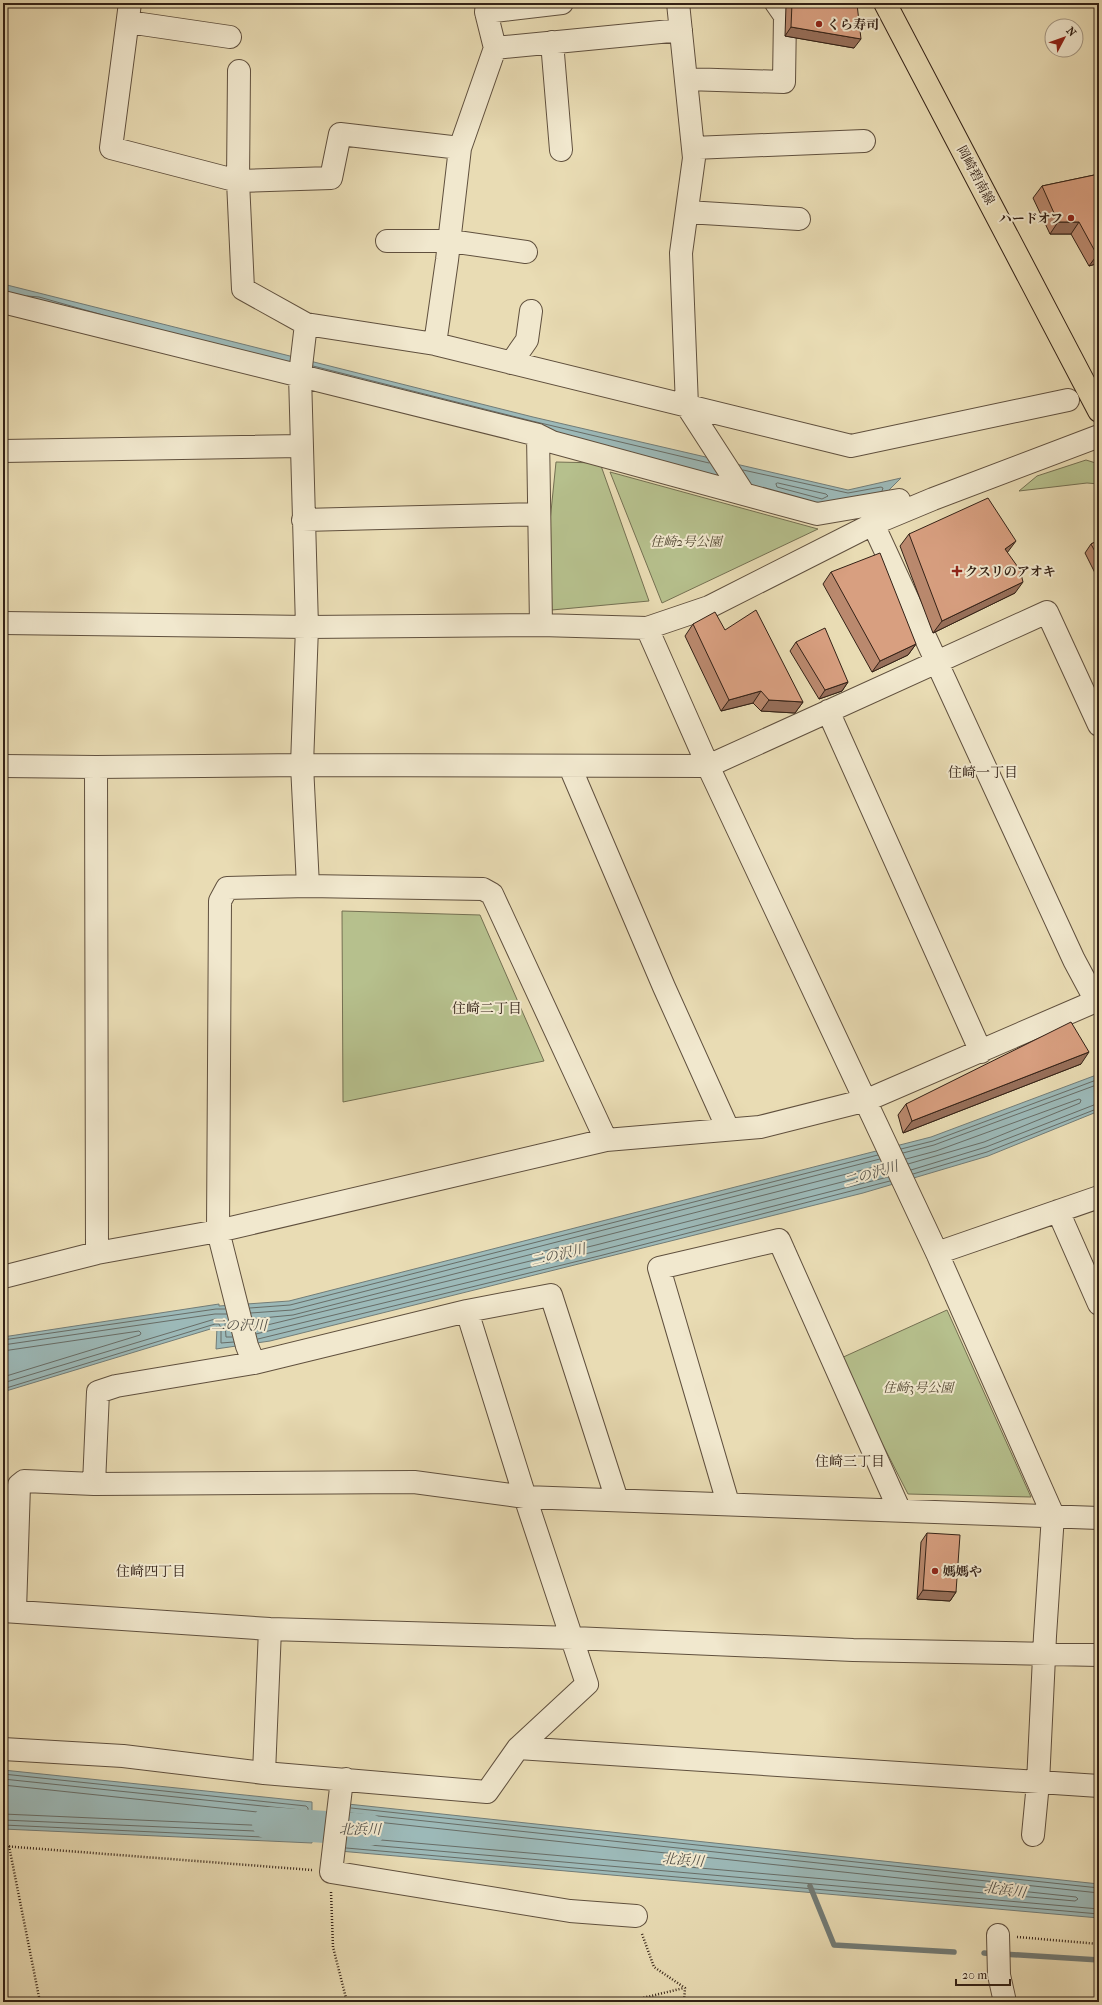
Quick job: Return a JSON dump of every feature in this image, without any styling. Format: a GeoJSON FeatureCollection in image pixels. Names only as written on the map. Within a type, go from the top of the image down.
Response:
{"type":"FeatureCollection","features":[{"type":"Feature","properties":{"kind":"main road","name":"岡崎碧南線"},"geometry":{"type":"LineString","coordinates":[[885,3],[1099,411]]}},
{"type":"Feature","properties":{"kind":"street"},"geometry":{"type":"LineString","coordinates":[[435,344],[450,241],[460,148],[495,48],[486,8],[562,3]]}},
{"type":"Feature","properties":{"kind":"street"},"geometry":{"type":"LineString","coordinates":[[678,3],[694,158],[682,253],[688,406],[741,489]]}},
{"type":"Feature","properties":{"kind":"street"},"geometry":{"type":"LineString","coordinates":[[686,79],[784,82],[785,16],[776,3]]}},
{"type":"Feature","properties":{"kind":"street"},"geometry":{"type":"LineString","coordinates":[[230,37],[129,12],[112,148],[238,181],[331,178],[340,134],[460,148]]}},
{"type":"Feature","properties":{"kind":"street"},"geometry":{"type":"LineString","coordinates":[[495,48],[681,30]]}},
{"type":"Feature","properties":{"kind":"street"},"geometry":{"type":"LineString","coordinates":[[552,42],[561,150]]}},
{"type":"Feature","properties":{"kind":"street"},"geometry":{"type":"LineString","coordinates":[[239,71],[238,181],[243,289],[306,324],[435,344],[851,446],[1068,400]]}},
{"type":"Feature","properties":{"kind":"street"},"geometry":{"type":"LineString","coordinates":[[693,148],[864,142]]}},
{"type":"Feature","properties":{"kind":"street"},"geometry":{"type":"LineString","coordinates":[[687,212],[799,219]]}},
{"type":"Feature","properties":{"kind":"street"},"geometry":{"type":"LineString","coordinates":[[387,241],[450,241],[526,252]]}},
{"type":"Feature","properties":{"kind":"street"},"geometry":{"type":"LineString","coordinates":[[3,302],[538,435],[552,442],[741,489],[817,514],[899,500]]}},
{"type":"Feature","properties":{"kind":"street"},"geometry":{"type":"LineString","coordinates":[[511,363],[527,340],[531,312]]}},
{"type":"Feature","properties":{"kind":"street"},"geometry":{"type":"LineString","coordinates":[[306,324],[300,375],[307,627],[302,765],[308,886]]}},
{"type":"Feature","properties":{"kind":"street"},"geometry":{"type":"LineString","coordinates":[[538,435],[541,625]]}},
{"type":"Feature","properties":{"kind":"street"},"geometry":{"type":"LineString","coordinates":[[3,623],[307,627],[541,625],[647,628],[709,607],[873,524],[933,499],[1099,436]]}},
{"type":"Feature","properties":{"kind":"street"},"geometry":{"type":"LineString","coordinates":[[3,451],[301,446]]}},
{"type":"Feature","properties":{"kind":"street"},"geometry":{"type":"LineString","coordinates":[[304,520],[539,514]]}},
{"type":"Feature","properties":{"kind":"street"},"geometry":{"type":"LineString","coordinates":[[3,1277],[97,1253],[218,1231],[606,1140],[760,1127],[867,1100],[981,1052],[1097,1000],[1074,960],[873,524]]}},
{"type":"Feature","properties":{"kind":"street"},"geometry":{"type":"LineString","coordinates":[[3,766],[708,766],[1047,612],[1099,725]]}},
{"type":"Feature","properties":{"kind":"street"},"geometry":{"type":"LineString","coordinates":[[647,628],[708,766],[867,1100],[912,1201],[938,1253],[1053,1515],[1044,1654],[1038,1783],[1033,1834]]}},
{"type":"Feature","properties":{"kind":"street"},"geometry":{"type":"LineString","coordinates":[[828,711],[981,1052]]}},
{"type":"Feature","properties":{"kind":"street"},"geometry":{"type":"LineString","coordinates":[[96,767],[97,1253]]}},
{"type":"Feature","properties":{"kind":"street"},"geometry":{"type":"LineString","coordinates":[[570,767],[664,987],[728,1129]]}},
{"type":"Feature","properties":{"kind":"street"},"geometry":{"type":"LineString","coordinates":[[250,1355],[218,1231],[220,901],[227,888],[308,886],[483,889],[492,894],[606,1140]]}},
{"type":"Feature","properties":{"kind":"street"},"geometry":{"type":"LineString","coordinates":[[938,1253],[1099,1197]]}},
{"type":"Feature","properties":{"kind":"street"},"geometry":{"type":"LineString","coordinates":[[1058,1211],[1099,1304]]}},
{"type":"Feature","properties":{"kind":"street"},"geometry":{"type":"LineString","coordinates":[[728,1503],[659,1268],[779,1240],[899,1509]]}},
{"type":"Feature","properties":{"kind":"street"},"geometry":{"type":"LineString","coordinates":[[94,1484],[98,1392],[116,1386],[250,1355],[551,1295],[617,1500]]}},
{"type":"Feature","properties":{"kind":"street"},"geometry":{"type":"LineString","coordinates":[[3,1749],[123,1756],[344,1784],[487,1792],[518,1748],[587,1684],[525,1497],[467,1311]]}},
{"type":"Feature","properties":{"kind":"street"},"geometry":{"type":"LineString","coordinates":[[1099,1518],[899,1509],[525,1497],[414,1482],[94,1484],[24,1481],[18,1485],[9,1611],[270,1629],[573,1638],[853,1650],[966,1651],[1099,1655]]}},
{"type":"Feature","properties":{"kind":"street"},"geometry":{"type":"LineString","coordinates":[[264,1773],[270,1629]]}},
{"type":"Feature","properties":{"kind":"street"},"geometry":{"type":"LineString","coordinates":[[518,1748],[1099,1786]]}},
{"type":"Feature","properties":{"kind":"street"},"geometry":{"type":"LineString","coordinates":[[344,1784],[331,1872],[570,1911],[636,1916]]}},
{"type":"Feature","properties":{"kind":"street"},"geometry":{"type":"LineString","coordinates":[[998,1935],[999,1975],[1005,2002]]}},
{"type":"Feature","properties":{"kind":"path"},"geometry":{"type":"LineString","coordinates":[[3,1846],[331,1872],[333,1947],[347,2002]]}},
{"type":"Feature","properties":{"kind":"path"},"geometry":{"type":"LineString","coordinates":[[9,1846],[40,2002]]}},
{"type":"Feature","properties":{"kind":"path"},"geometry":{"type":"LineString","coordinates":[[636,1916],[654,1966],[685,1988]]}},
{"type":"Feature","properties":{"kind":"path"},"geometry":{"type":"LineString","coordinates":[[998,1935],[1099,1944]]}},
{"type":"Feature","properties":{"kind":"path"},"geometry":{"type":"LineString","coordinates":[[626,2002],[685,1988]]}},
{"type":"Feature","properties":{"kind":"path"},"geometry":{"type":"LineString","coordinates":[[684,2002],[685,1988]]}},
{"type":"Feature","properties":{"kind":"green space"},"geometry":{"type":"Polygon","coordinates":[[[1086,460],[1099,464],[1099,484],[1087,483],[1019,491],[1037,476],[1086,460]]]}},
{"type":"Feature","properties":{"kind":"green space"},"geometry":{"type":"Polygon","coordinates":[[[556,462],[600,463],[649,601],[541,611],[556,462]]]}},
{"type":"Feature","properties":{"kind":"green space","name":"住崎2号公園"},"geometry":{"type":"Polygon","coordinates":[[[610,472],[818,529],[662,603],[610,472]]]}},
{"type":"Feature","properties":{"kind":"green space"},"geometry":{"type":"Polygon","coordinates":[[[342,911],[480,915],[544,1061],[343,1102],[342,911]]]}},
{"type":"Feature","properties":{"kind":"green space","name":"住崎3号公園"},"geometry":{"type":"Polygon","coordinates":[[[947,1310],[1031,1497],[908,1494],[839,1359],[947,1310]]]}},
{"type":"Feature","properties":{"kind":"water"},"geometry":{"type":"Polygon","coordinates":[[[3,284],[533,417],[848,490],[901,478],[884,495],[822,508],[3,297],[3,284]]]}},
{"type":"Feature","properties":{"kind":"water","name":"二の沢川"},"geometry":{"type":"Polygon","coordinates":[[[1099,1074],[1099,1111],[988,1156],[863,1193],[270,1341],[216,1349],[217,1327],[6,1391],[3,1394],[3,1337],[219,1304],[219,1306],[289,1301],[931,1137],[1099,1074]]]}},
{"type":"Feature","properties":{"kind":"water","name":"北浜川"},"geometry":{"type":"Polygon","coordinates":[[[3,1770],[312,1802],[312,1843],[3,1829],[3,1770]]]}},
{"type":"Feature","properties":{"kind":"water","name":"北浜川"},"geometry":{"type":"Polygon","coordinates":[[[329,1802],[1099,1884],[1099,1918],[328,1850],[329,1802]]]}},
{"type":"Feature","properties":{"kind":"building","name":"くら寿司"},"geometry":{"type":"Polygon","coordinates":[[[792,3],[857,4],[861,39],[791,27],[792,3]]]}},
{"type":"Feature","properties":{"kind":"building","name":"ハードオフ"},"geometry":{"type":"Polygon","coordinates":[[[1099,174],[1099,254],[1097,255],[1079,222],[1058,222],[1042,186],[1099,174]]]}},
{"type":"Feature","properties":{"kind":"building","name":"クスリのアオキ"},"geometry":{"type":"Polygon","coordinates":[[[988,498],[1016,541],[1005,549],[1020,570],[1023,582],[942,621],[909,534],[988,498]]]}},
{"type":"Feature","properties":{"kind":"building"},"geometry":{"type":"Polygon","coordinates":[[[1099,540],[1099,559],[1091,544],[1099,540]]]}},
{"type":"Feature","properties":{"kind":"building"},"geometry":{"type":"Polygon","coordinates":[[[880,553],[916,644],[880,661],[831,572],[880,553]]]}},
{"type":"Feature","properties":{"kind":"building"},"geometry":{"type":"Polygon","coordinates":[[[756,610],[803,702],[769,700],[761,691],[729,700],[693,624],[715,612],[725,630],[756,610]]]}},
{"type":"Feature","properties":{"kind":"building"},"geometry":{"type":"Polygon","coordinates":[[[825,628],[848,682],[825,690],[796,642],[825,628]]]}},
{"type":"Feature","properties":{"kind":"building"},"geometry":{"type":"Polygon","coordinates":[[[1071,1022],[1089,1052],[912,1121],[906,1104],[1071,1022]]]}},
{"type":"Feature","properties":{"kind":"building","name":"媽媽や"},"geometry":{"type":"Polygon","coordinates":[[[927,1533],[960,1535],[956,1592],[923,1590],[927,1533]]]}},
{"type":"Feature","properties":{"kind":"waterway","name":"北浜川"},"geometry":{"type":"LineString","coordinates":[[268,1823],[369,1830]]}},
{"type":"Feature","properties":{"kind":"waterway"},"geometry":{"type":"LineString","coordinates":[[810,1886],[834,1945],[954,1952]]}},
{"type":"Feature","properties":{"kind":"waterway"},"geometry":{"type":"LineString","coordinates":[[984,1953],[995,1954]]}},
{"type":"Feature","properties":{"kind":"waterway"},"geometry":{"type":"LineString","coordinates":[[1003,1954],[1099,1960]]}},
{"type":"Feature","properties":{"kind":"place","name":"くら寿司"},"geometry":{"type":"Point","coordinates":[819,24]}},
{"type":"Feature","properties":{"kind":"place","name":"ハードオフ"},"geometry":{"type":"Point","coordinates":[1071,218]}},
{"type":"Feature","properties":{"kind":"place","name":"クスリのアオキ"},"geometry":{"type":"Point","coordinates":[957,571]}},
{"type":"Feature","properties":{"kind":"place","name":"媽媽や"},"geometry":{"type":"Point","coordinates":[935,1571]}},
{"type":"Feature","properties":{"kind":"district","name":"住崎一丁目"},"geometry":{"type":"Point","coordinates":[983,772]}},
{"type":"Feature","properties":{"kind":"district","name":"住崎二丁目"},"geometry":{"type":"Point","coordinates":[487,1008]}},
{"type":"Feature","properties":{"kind":"district","name":"住崎三丁目"},"geometry":{"type":"Point","coordinates":[850,1461]}},
{"type":"Feature","properties":{"kind":"district","name":"住崎四丁目"},"geometry":{"type":"Point","coordinates":[151,1571]}}]}
